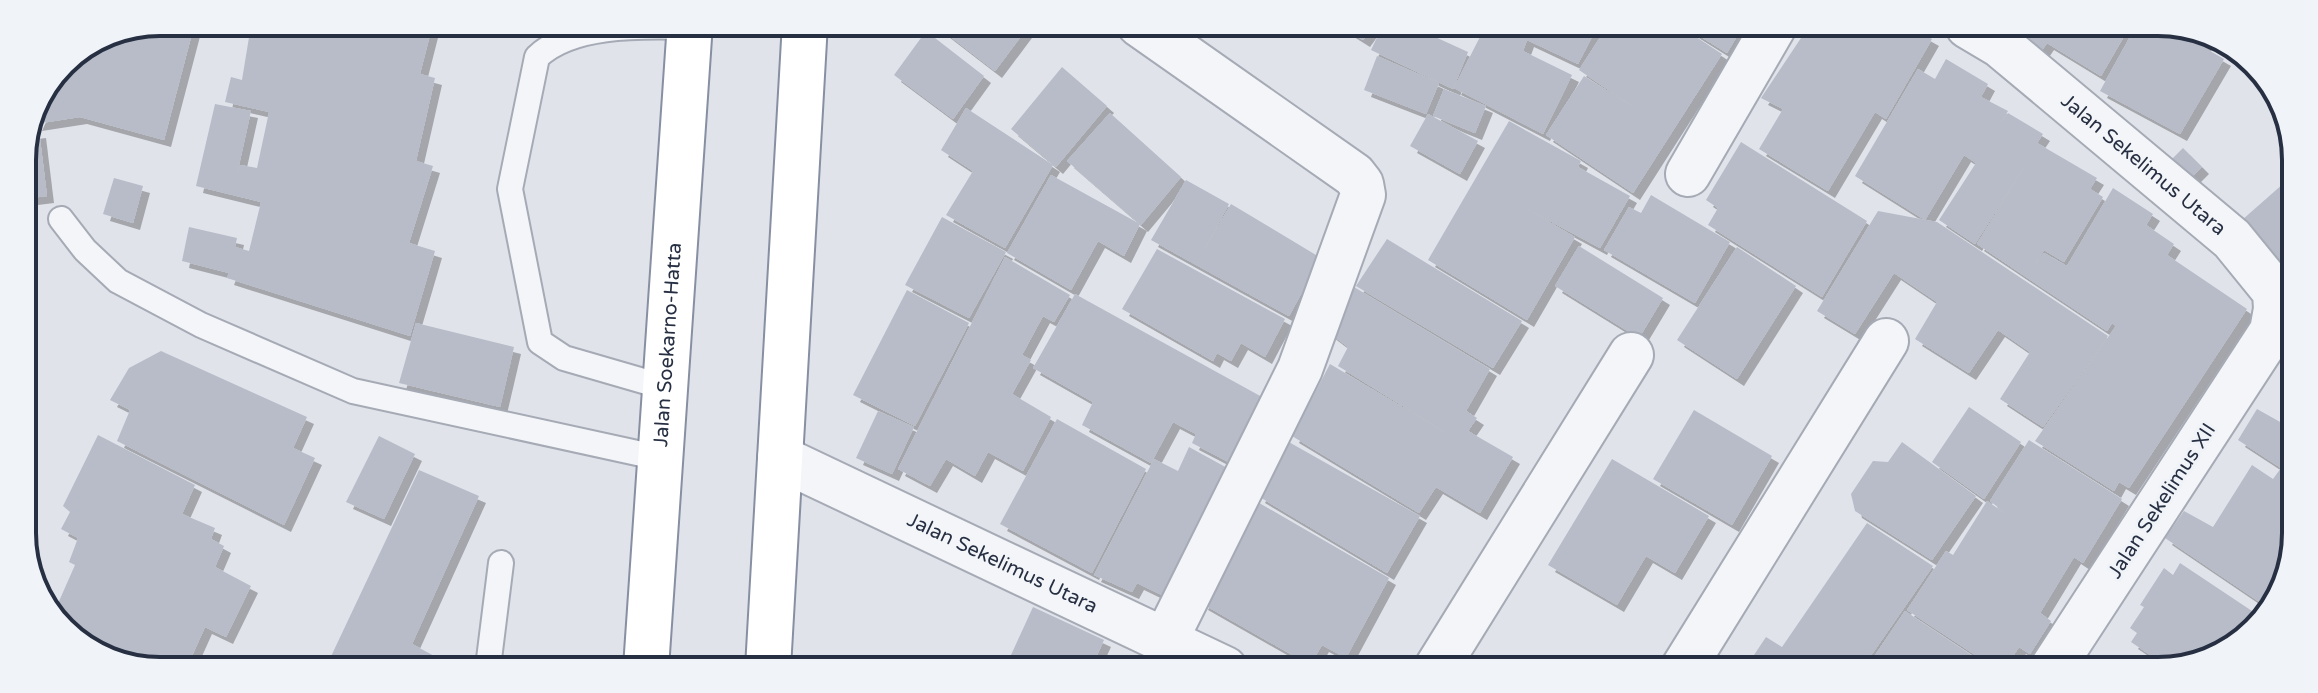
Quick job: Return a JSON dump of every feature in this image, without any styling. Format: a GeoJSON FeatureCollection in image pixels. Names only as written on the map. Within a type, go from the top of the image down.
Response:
{"type":"FeatureCollection","features":[{"type":"Feature","properties":{"kind":"highway","name":"Jalan Soekarno-Hatta"},"geometry":{"type":"LineString","coordinates":[[647,657],[689,36]]}},
{"type":"Feature","properties":{"kind":"highway"},"geometry":{"type":"LineString","coordinates":[[769,657],[804,36]]}},
{"type":"Feature","properties":{"kind":"street"},"geometry":{"type":"LineString","coordinates":[[1156,36],[1354,175],[1363,195],[1300,369],[1165,641]]}},
{"type":"Feature","properties":{"kind":"street"},"geometry":{"type":"LineString","coordinates":[[1688,174],[1768,36]]}},
{"type":"Feature","properties":{"kind":"street","name":"Jalan Sekelimus Utara"},"geometry":{"type":"LineString","coordinates":[[1985,36],[2000,45],[2232,239],[2275,292],[2272,331]]}},
{"type":"Feature","properties":{"kind":"street","name":"Jalan Sekelimus XII"},"geometry":{"type":"LineString","coordinates":[[2059,657],[2272,331]]}},
{"type":"Feature","properties":{"kind":"street"},"geometry":{"type":"LineString","coordinates":[[1690,657],[1886,341]]}},
{"type":"Feature","properties":{"kind":"street"},"geometry":{"type":"LineString","coordinates":[[1443,657],[1631,355]]}},
{"type":"Feature","properties":{"kind":"street","name":"Jalan Sekelimus Utara"},"geometry":{"type":"LineString","coordinates":[[780,458],[1199,657]]}},
{"type":"Feature","properties":{"kind":"lane"},"geometry":{"type":"LineString","coordinates":[[580,36],[551,43],[537,57],[510,189],[540,342],[564,358],[664,387]]}},
{"type":"Feature","properties":{"kind":"lane"},"geometry":{"type":"LineString","coordinates":[[61,219],[85,250],[118,281],[201,325],[353,391],[660,458]]}},
{"type":"Feature","properties":{"kind":"lane"},"geometry":{"type":"LineString","coordinates":[[489,657],[501,563]]}},
{"type":"Feature","properties":{"kind":"building"},"geometry":{"type":"Polygon","coordinates":[[[191,36],[164,140],[80,117],[42,123],[49,105],[78,67],[120,43],[144,37],[191,36]]]}},
{"type":"Feature","properties":{"kind":"building"},"geometry":{"type":"Polygon","coordinates":[[[249,36],[430,36],[420,74],[435,78],[416,161],[433,166],[409,243],[435,251],[410,336],[227,278],[229,273],[182,261],[189,227],[237,238],[235,247],[249,251],[261,202],[196,186],[215,104],[251,111],[237,174],[240,165],[257,168],[269,112],[225,102],[231,77],[242,80],[249,36]]]}},
{"type":"Feature","properties":{"kind":"building"},"geometry":{"type":"Polygon","coordinates":[[[922,36],[932,36],[984,76],[953,119],[894,75],[922,36]]]}},
{"type":"Feature","properties":{"kind":"building"},"geometry":{"type":"Polygon","coordinates":[[[950,36],[1021,36],[995,71],[950,36]]]}},
{"type":"Feature","properties":{"kind":"building"},"geometry":{"type":"Polygon","coordinates":[[[1378,36],[1433,36],[1468,52],[1453,89],[1371,50],[1378,36]]]}},
{"type":"Feature","properties":{"kind":"building"},"geometry":{"type":"Polygon","coordinates":[[[1480,36],[1592,36],[1578,64],[1527,40],[1523,51],[1572,75],[1543,134],[1454,88],[1480,36]]]}},
{"type":"Feature","properties":{"kind":"building"},"geometry":{"type":"Polygon","coordinates":[[[1601,36],[1695,36],[1722,54],[1633,193],[1546,135],[1584,76],[1638,110],[1579,70],[1601,36]]]}},
{"type":"Feature","properties":{"kind":"building"},"geometry":{"type":"Polygon","coordinates":[[[1700,36],[1737,36],[1727,53],[1700,36]]]}},
{"type":"Feature","properties":{"kind":"building"},"geometry":{"type":"Polygon","coordinates":[[[1802,36],[1927,36],[1932,39],[1886,119],[1875,112],[1828,191],[1759,149],[1783,109],[1761,98],[1802,36]]]}},
{"type":"Feature","properties":{"kind":"building"},"geometry":{"type":"Polygon","coordinates":[[[2011,36],[2124,36],[2101,76],[2047,43],[2036,59],[2008,41],[2011,36]]]}},
{"type":"Feature","properties":{"kind":"building"},"geometry":{"type":"Polygon","coordinates":[[[2130,36],[2190,40],[2204,45],[2203,47],[2224,59],[2180,134],[2100,91],[2130,36]]]}},
{"type":"Feature","properties":{"kind":"building"},"geometry":{"type":"Polygon","coordinates":[[[1377,56],[1439,83],[1426,114],[1364,90],[1377,56]]]}},
{"type":"Feature","properties":{"kind":"building"},"geometry":{"type":"Polygon","coordinates":[[[1946,59],[1988,84],[1981,97],[2008,111],[1999,125],[2008,113],[2043,134],[2037,143],[2097,178],[2090,189],[2103,197],[2064,262],[2044,250],[2033,268],[2044,253],[2067,266],[2113,188],[2153,214],[2146,225],[2174,244],[2167,255],[2247,309],[2129,488],[2119,482],[2114,491],[2035,441],[2116,326],[2112,323],[2107,331],[1977,244],[2031,156],[1975,244],[1939,220],[1976,163],[1964,155],[1925,220],[1855,176],[1918,69],[1935,79],[1946,59]]]}},
{"type":"Feature","properties":{"kind":"building"},"geometry":{"type":"Polygon","coordinates":[[[1062,67],[1107,106],[1056,167],[1011,129],[1062,67]]]}},
{"type":"Feature","properties":{"kind":"building"},"geometry":{"type":"Polygon","coordinates":[[[1444,89],[1486,106],[1475,133],[1433,116],[1444,89]]]}},
{"type":"Feature","properties":{"kind":"building"},"geometry":{"type":"Polygon","coordinates":[[[966,108],[1053,165],[1005,248],[946,215],[973,171],[941,150],[966,108]]]}},
{"type":"Feature","properties":{"kind":"building"},"geometry":{"type":"Polygon","coordinates":[[[1110,113],[1181,177],[1141,225],[1067,161],[1110,113]]]}},
{"type":"Feature","properties":{"kind":"building"},"geometry":{"type":"Polygon","coordinates":[[[1428,114],[1478,141],[1460,174],[1410,146],[1428,114]]]}},
{"type":"Feature","properties":{"kind":"building"},"geometry":{"type":"Polygon","coordinates":[[[1509,121],[1581,161],[1578,167],[1630,196],[1600,248],[1522,206],[1575,237],[1527,320],[1428,260],[1509,121]]]}},
{"type":"Feature","properties":{"kind":"building"},"geometry":{"type":"Polygon","coordinates":[[[39,133],[47,196],[36,197],[39,133]]]}},
{"type":"Feature","properties":{"kind":"building"},"geometry":{"type":"Polygon","coordinates":[[[1741,142],[1867,221],[1822,297],[1708,225],[1718,208],[1706,200],[1741,142]]]}},
{"type":"Feature","properties":{"kind":"building"},"geometry":{"type":"Polygon","coordinates":[[[2183,148],[2202,167],[2188,181],[2169,162],[2183,148]]]}},
{"type":"Feature","properties":{"kind":"building"},"geometry":{"type":"Polygon","coordinates":[[[1051,175],[1140,224],[1124,256],[1098,241],[1071,290],[1007,253],[1051,175]]]}},
{"type":"Feature","properties":{"kind":"building"},"geometry":{"type":"Polygon","coordinates":[[[114,178],[143,186],[133,223],[103,214],[114,178]]]}},
{"type":"Feature","properties":{"kind":"building"},"geometry":{"type":"Polygon","coordinates":[[[1186,180],[1229,204],[1199,259],[1231,204],[1321,258],[1289,316],[1151,240],[1186,180]]]}},
{"type":"Feature","properties":{"kind":"building"},"geometry":{"type":"Polygon","coordinates":[[[2282,185],[2282,265],[2242,220],[2282,185]]]}},
{"type":"Feature","properties":{"kind":"building"},"geometry":{"type":"Polygon","coordinates":[[[1651,195],[1730,242],[1695,303],[1604,250],[1629,207],[1641,213],[1651,195]]]}},
{"type":"Feature","properties":{"kind":"building"},"geometry":{"type":"Polygon","coordinates":[[[1878,211],[1937,222],[2108,336],[2043,427],[2000,399],[2030,352],[1998,330],[1969,373],[1915,339],[1937,302],[1894,273],[1855,334],[1817,311],[1878,211]]]}},
{"type":"Feature","properties":{"kind":"building"},"geometry":{"type":"Polygon","coordinates":[[[942,217],[1006,252],[969,318],[905,285],[942,217]]]}},
{"type":"Feature","properties":{"kind":"building"},"geometry":{"type":"Polygon","coordinates":[[[1387,239],[1522,321],[1493,368],[1356,286],[1387,239]]]}},
{"type":"Feature","properties":{"kind":"building"},"geometry":{"type":"Polygon","coordinates":[[[1579,246],[1663,298],[1639,338],[1555,286],[1579,246]]]}},
{"type":"Feature","properties":{"kind":"building"},"geometry":{"type":"Polygon","coordinates":[[[1737,247],[1796,286],[1737,379],[1677,340],[1737,247]]]}},
{"type":"Feature","properties":{"kind":"building"},"geometry":{"type":"Polygon","coordinates":[[[1157,249],[1285,319],[1265,357],[1241,343],[1231,361],[1217,353],[1213,361],[1122,309],[1157,249]]]}},
{"type":"Feature","properties":{"kind":"building"},"geometry":{"type":"Polygon","coordinates":[[[1005,257],[1070,295],[1054,322],[1043,316],[1022,355],[1031,360],[1012,394],[1051,417],[1023,471],[988,452],[975,476],[946,459],[930,486],[898,469],[1005,257]]]}},
{"type":"Feature","properties":{"kind":"building"},"geometry":{"type":"Polygon","coordinates":[[[1354,287],[1490,369],[1466,411],[1477,418],[1468,431],[1513,457],[1480,513],[1436,487],[1419,513],[1292,436],[1330,364],[1461,442],[1338,366],[1348,347],[1327,331],[1354,287]]]}},
{"type":"Feature","properties":{"kind":"building"},"geometry":{"type":"Polygon","coordinates":[[[907,290],[969,323],[915,426],[853,395],[907,290]]]}},
{"type":"Feature","properties":{"kind":"building"},"geometry":{"type":"Polygon","coordinates":[[[1075,294],[1273,403],[1240,468],[1192,443],[1196,434],[1173,422],[1151,463],[1082,425],[1093,402],[1033,368],[1075,294]]]}},
{"type":"Feature","properties":{"kind":"building"},"geometry":{"type":"Polygon","coordinates":[[[416,323],[514,347],[500,407],[399,383],[416,323]]]}},
{"type":"Feature","properties":{"kind":"building"},"geometry":{"type":"Polygon","coordinates":[[[161,351],[307,417],[293,448],[315,458],[284,525],[117,441],[130,410],[110,400],[129,368],[161,351]]]}},
{"type":"Feature","properties":{"kind":"building"},"geometry":{"type":"Polygon","coordinates":[[[1969,407],[2021,442],[1984,499],[1932,462],[1969,407]]]}},
{"type":"Feature","properties":{"kind":"building"},"geometry":{"type":"Polygon","coordinates":[[[2257,409],[2282,423],[2281,549],[2273,580],[2260,602],[2165,538],[2184,511],[2213,527],[2252,465],[2273,479],[2281,468],[2238,440],[2257,409]]]}},
{"type":"Feature","properties":{"kind":"building"},"geometry":{"type":"Polygon","coordinates":[[[1694,410],[1772,456],[1732,525],[1653,479],[1694,410]]]}},
{"type":"Feature","properties":{"kind":"building"},"geometry":{"type":"Polygon","coordinates":[[[878,411],[914,427],[892,474],[856,458],[878,411]]]}},
{"type":"Feature","properties":{"kind":"building"},"geometry":{"type":"Polygon","coordinates":[[[1057,419],[1146,469],[1092,573],[1000,524],[1057,419]]]}},
{"type":"Feature","properties":{"kind":"building"},"geometry":{"type":"Polygon","coordinates":[[[98,435],[195,485],[182,514],[215,528],[211,539],[224,546],[215,567],[251,586],[226,637],[205,627],[192,657],[144,656],[113,648],[72,621],[58,603],[75,565],[69,562],[78,538],[61,529],[70,512],[63,506],[98,435]]]}},
{"type":"Feature","properties":{"kind":"building"},"geometry":{"type":"Polygon","coordinates":[[[379,436],[415,454],[384,519],[346,502],[379,436]]]}},
{"type":"Feature","properties":{"kind":"building"},"geometry":{"type":"Polygon","coordinates":[[[2029,440],[2122,499],[2083,563],[2074,557],[2040,613],[2051,621],[2030,654],[2019,647],[2012,657],[1978,657],[1907,610],[1946,551],[1953,555],[1987,501],[2009,516],[1990,501],[2029,440]]]}},
{"type":"Feature","properties":{"kind":"building"},"geometry":{"type":"Polygon","coordinates":[[[1287,441],[1420,516],[1387,573],[1258,496],[1287,441]]]}},
{"type":"Feature","properties":{"kind":"building"},"geometry":{"type":"Polygon","coordinates":[[[1902,442],[1976,496],[1932,560],[1855,511],[1851,494],[1873,461],[1888,462],[1902,442]]]}},
{"type":"Feature","properties":{"kind":"building"},"geometry":{"type":"Polygon","coordinates":[[[1189,447],[1240,475],[1168,598],[1137,583],[1132,592],[1094,575],[1154,459],[1178,471],[1189,447]]]}},
{"type":"Feature","properties":{"kind":"building"},"geometry":{"type":"Polygon","coordinates":[[[1612,459],[1709,516],[1675,573],[1646,556],[1617,605],[1548,565],[1612,459]]]}},
{"type":"Feature","properties":{"kind":"building"},"geometry":{"type":"Polygon","coordinates":[[[419,470],[479,496],[412,644],[436,657],[331,657],[419,470]]]}},
{"type":"Feature","properties":{"kind":"building"},"geometry":{"type":"Polygon","coordinates":[[[1254,500],[1389,578],[1347,657],[1322,645],[1315,657],[1296,657],[1201,603],[1254,500]]]}},
{"type":"Feature","properties":{"kind":"building"},"geometry":{"type":"Polygon","coordinates":[[[1867,523],[1933,566],[1870,657],[1753,657],[1766,637],[1782,647],[1867,523]]]}},
{"type":"Feature","properties":{"kind":"building"},"geometry":{"type":"Polygon","coordinates":[[[2180,563],[2253,612],[2227,636],[2205,648],[2182,655],[2153,657],[2131,642],[2137,633],[2130,628],[2144,607],[2140,605],[2164,568],[2173,575],[2180,563]]]}},
{"type":"Feature","properties":{"kind":"building"},"geometry":{"type":"Polygon","coordinates":[[[1033,607],[1104,640],[1096,657],[1010,657],[1033,607]]]}},
{"type":"Feature","properties":{"kind":"building"},"geometry":{"type":"Polygon","coordinates":[[[1905,611],[1974,657],[1874,657],[1905,611]]]}}]}
